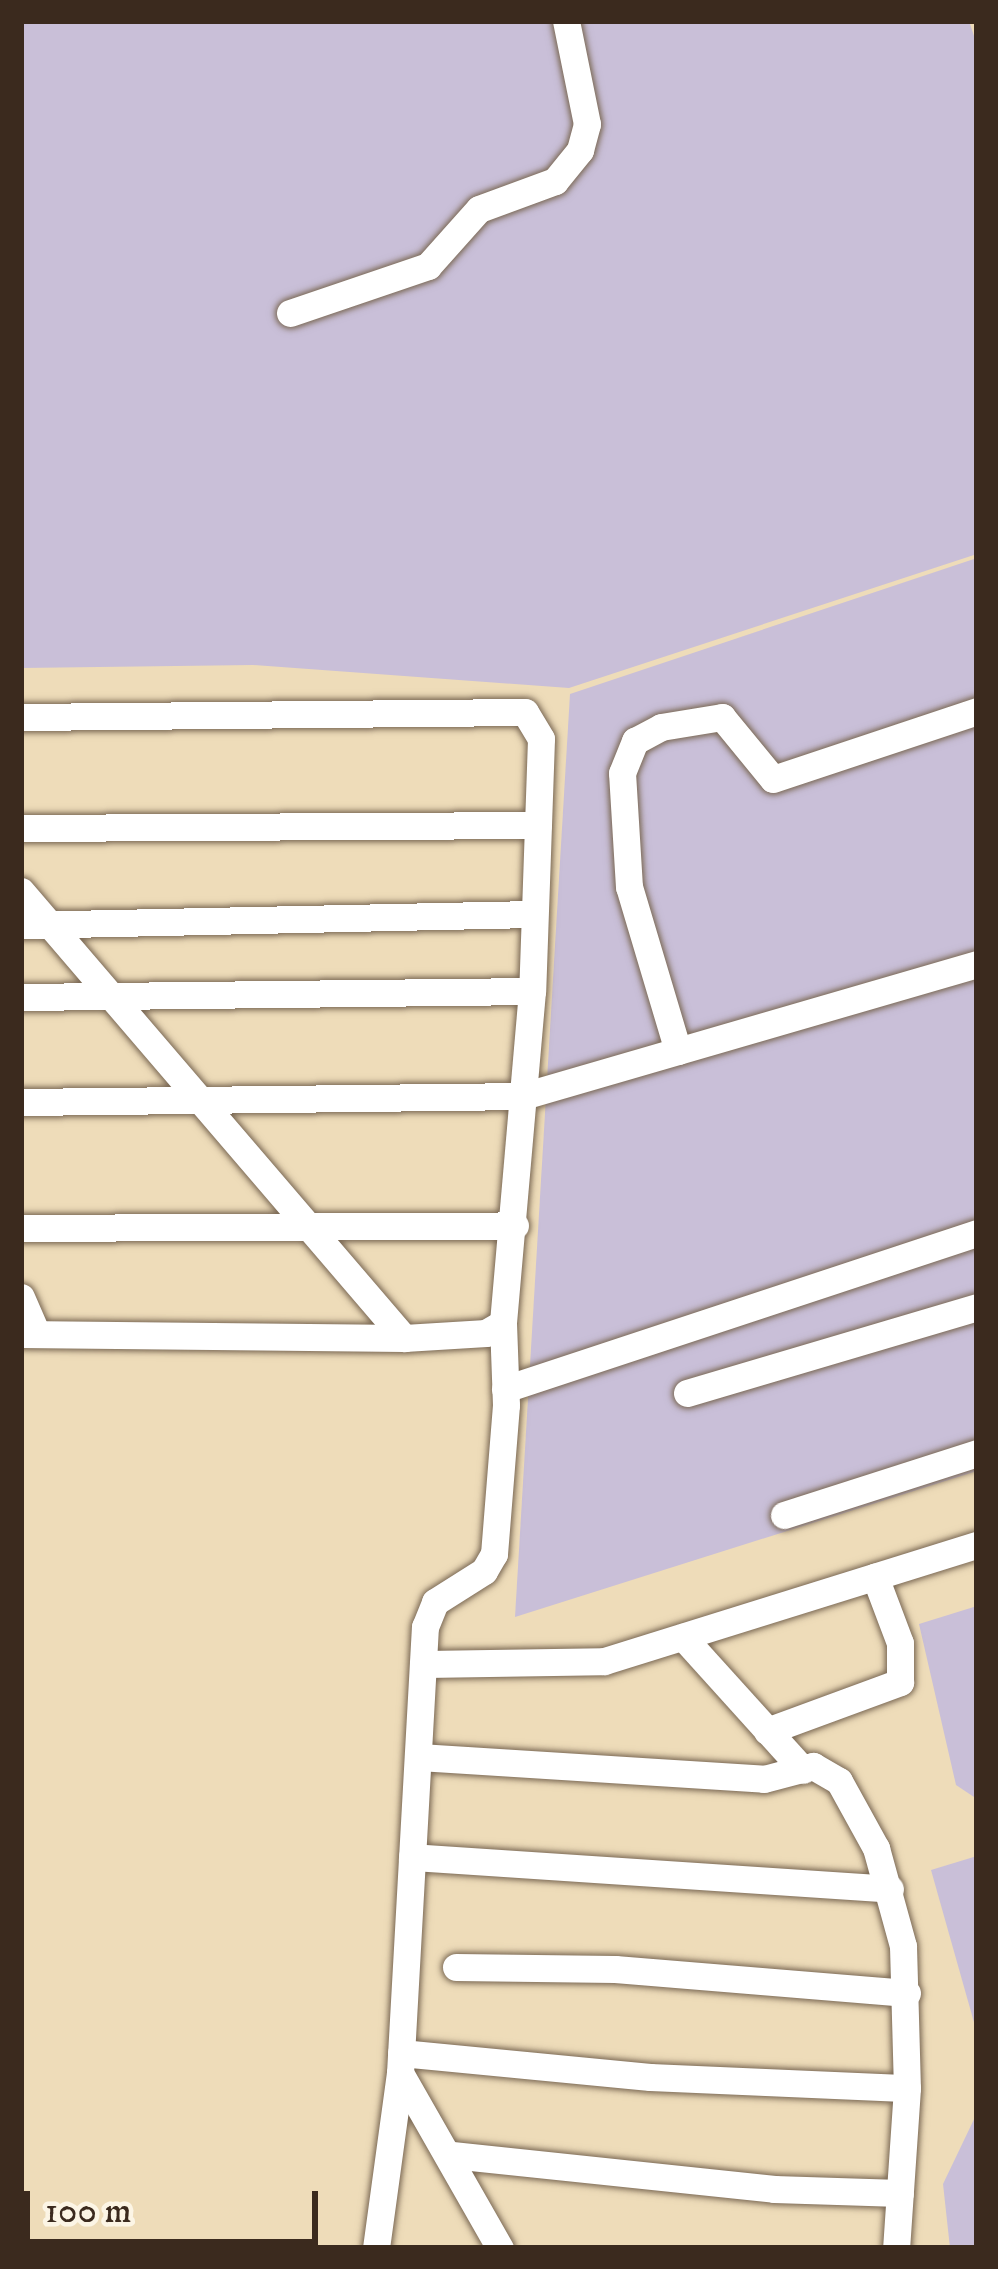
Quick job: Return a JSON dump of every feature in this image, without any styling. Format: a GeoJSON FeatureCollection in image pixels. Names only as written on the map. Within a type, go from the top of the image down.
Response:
{"type":"FeatureCollection","features":[{"type":"Feature","properties":{"kind":"street"},"geometry":{"type":"LineString","coordinates":[[290,313],[428,266],[479,209],[555,181],[580,150],[586,124],[566,21]]}},
{"type":"Feature","properties":{"kind":"street"},"geometry":{"type":"LineString","coordinates":[[21,716],[526,712],[541,739],[532,991],[515,1225],[502,1323],[505,1389],[494,1554],[484,1571],[435,1602],[423,1664],[400,2063],[376,2248]]}},
{"type":"Feature","properties":{"kind":"street"},"geometry":{"type":"LineString","coordinates":[[678,1051],[629,887],[622,773],[635,740],[661,727],[722,716],[773,779],[977,712]]}},
{"type":"Feature","properties":{"kind":"street"},"geometry":{"type":"LineString","coordinates":[[21,828],[538,825]]}},
{"type":"Feature","properties":{"kind":"street"},"geometry":{"type":"LineString","coordinates":[[21,891],[404,1338]]}},
{"type":"Feature","properties":{"kind":"street"},"geometry":{"type":"LineString","coordinates":[[21,926],[534,914]]}},
{"type":"Feature","properties":{"kind":"street"},"geometry":{"type":"LineString","coordinates":[[21,1102],[523,1096],[977,964]]}},
{"type":"Feature","properties":{"kind":"street"},"geometry":{"type":"LineString","coordinates":[[21,997],[532,991]]}},
{"type":"Feature","properties":{"kind":"street"},"geometry":{"type":"LineString","coordinates":[[21,1228],[515,1225]]}},
{"type":"Feature","properties":{"kind":"street"},"geometry":{"type":"LineString","coordinates":[[505,1389],[977,1233]]}},
{"type":"Feature","properties":{"kind":"street"},"geometry":{"type":"LineString","coordinates":[[21,1297],[29,1334],[404,1338],[486,1333],[502,1323]]}},
{"type":"Feature","properties":{"kind":"street"},"geometry":{"type":"LineString","coordinates":[[687,1393],[977,1306]]}},
{"type":"Feature","properties":{"kind":"street"},"geometry":{"type":"LineString","coordinates":[[784,1514],[977,1454]]}},
{"type":"Feature","properties":{"kind":"street"},"geometry":{"type":"LineString","coordinates":[[423,1664],[577,1666],[977,1545]]}},
{"type":"Feature","properties":{"kind":"street"},"geometry":{"type":"LineString","coordinates":[[767,1731],[900,1682],[905,1661],[875,1576]]}},
{"type":"Feature","properties":{"kind":"street"},"geometry":{"type":"LineString","coordinates":[[683,1637],[803,1770]]}},
{"type":"Feature","properties":{"kind":"street"},"geometry":{"type":"LineString","coordinates":[[419,1757],[764,1779],[803,1770],[830,1772],[845,1789],[890,1889],[907,1994],[907,2089],[896,2248]]}},
{"type":"Feature","properties":{"kind":"street"},"geometry":{"type":"LineString","coordinates":[[412,1857],[890,1889]]}},
{"type":"Feature","properties":{"kind":"street"},"geometry":{"type":"LineString","coordinates":[[456,1967],[615,1970],[907,1994]]}},
{"type":"Feature","properties":{"kind":"street"},"geometry":{"type":"LineString","coordinates":[[400,2063],[907,2089]]}},
{"type":"Feature","properties":{"kind":"street"},"geometry":{"type":"LineString","coordinates":[[400,2063],[500,2248]]}},
{"type":"Feature","properties":{"kind":"street"},"geometry":{"type":"LineString","coordinates":[[452,2155],[774,2188],[900,2193]]}},
{"type":"Feature","properties":{"kind":"shaded area"},"geometry":{"type":"Polygon","coordinates":[[[21,21],[969,21],[977,45],[977,554],[569,688],[253,665],[21,668],[21,21]]]}},
{"type":"Feature","properties":{"kind":"shaded area"},"geometry":{"type":"Polygon","coordinates":[[[977,558],[977,1471],[515,1617],[570,694],[977,558]]]}},
{"type":"Feature","properties":{"kind":"shaded area"},"geometry":{"type":"Polygon","coordinates":[[[977,1606],[977,1799],[956,1785],[919,1624],[977,1606]]]}},
{"type":"Feature","properties":{"kind":"shaded area"},"geometry":{"type":"Polygon","coordinates":[[[977,1856],[977,2033],[931,1870],[977,1856]]]}},
{"type":"Feature","properties":{"kind":"shaded area"},"geometry":{"type":"Polygon","coordinates":[[[977,2113],[977,2248],[950,2248],[943,2184],[977,2113]]]}}]}
